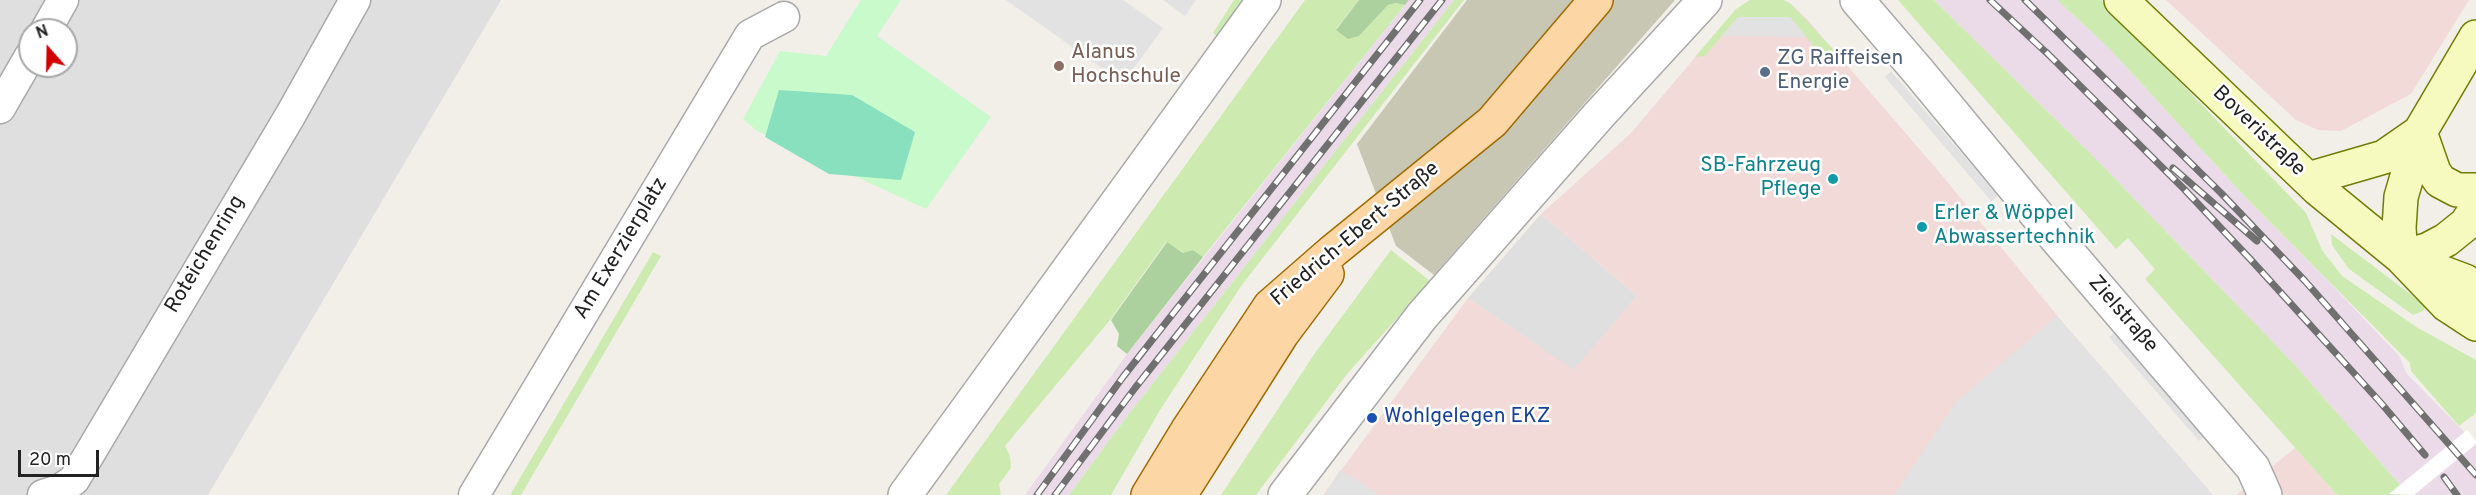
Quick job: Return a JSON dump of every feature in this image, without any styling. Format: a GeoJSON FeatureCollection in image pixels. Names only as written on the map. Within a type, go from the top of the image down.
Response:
{"type":"FeatureCollection","features":[{"type":"Feature","properties":{"kind":"main road","name":"Friedrich-Ebert-Straße"},"geometry":{"type":"LineString","coordinates":[[1148,495],[1187,431],[1270,306],[1333,251],[1492,122],[1596,0]]}},
{"type":"Feature","properties":{"kind":"main road","name":"Friedrich-Ebert-Straße"},"geometry":{"type":"LineString","coordinates":[[1180,495],[1282,334],[1332,266],[1390,216],[1481,150],[1529,110],[1617,0]]}},
{"type":"Feature","properties":{"kind":"main road","name":"Boveristraße"},"geometry":{"type":"LineString","coordinates":[[2121,0],[2308,179],[2401,257]]}},
{"type":"Feature","properties":{"kind":"main road"},"geometry":{"type":"LineString","coordinates":[[2476,37],[2420,132],[2401,197],[2399,228],[2401,257],[2434,293],[2476,324]]}},
{"type":"Feature","properties":{"kind":"main road"},"geometry":{"type":"LineString","coordinates":[[2308,179],[2384,157],[2420,132]]}},
{"type":"Feature","properties":{"kind":"main road"},"geometry":{"type":"LineString","coordinates":[[2420,132],[2434,172],[2440,180],[2457,190],[2476,190]]}},
{"type":"Feature","properties":{"kind":"main road"},"geometry":{"type":"LineString","coordinates":[[2401,257],[2427,250],[2446,240],[2466,224],[2476,209]]}},
{"type":"Feature","properties":{"kind":"main road"},"geometry":{"type":"LineString","coordinates":[[2401,257],[2465,281],[2476,288]]}},
{"type":"Feature","properties":{"kind":"street"},"geometry":{"type":"LineString","coordinates":[[52,18],[63,0]]}},
{"type":"Feature","properties":{"kind":"street","name":"Roteichenring"},"geometry":{"type":"LineString","coordinates":[[43,495],[59,490],[74,480],[290,116],[355,0]]}},
{"type":"Feature","properties":{"kind":"street"},"geometry":{"type":"LineString","coordinates":[[905,495],[1264,0]]}},
{"type":"Feature","properties":{"kind":"street","name":"Zielstraße"},"geometry":{"type":"LineString","coordinates":[[1857,0],[2056,238],[2253,468],[2265,495]]}},
{"type":"Feature","properties":{"kind":"street"},"geometry":{"type":"LineString","coordinates":[[1285,495],[1422,316],[1702,1]]}},
{"type":"Feature","properties":{"kind":"street","name":"Am Exerzierplatz"},"geometry":{"type":"LineString","coordinates":[[474,495],[750,35],[784,17]]}},
{"type":"Feature","properties":{"kind":"street"},"geometry":{"type":"LineString","coordinates":[[0,108],[18,77]]}},
{"type":"Feature","properties":{"kind":"shaded area"},"geometry":{"type":"Polygon","coordinates":[[[0,0],[501,0],[208,495],[0,495],[0,0]]]}},
{"type":"Feature","properties":{"kind":"shaded area"},"geometry":{"type":"Polygon","coordinates":[[[1006,0],[1123,0],[1163,28],[1123,83],[1006,0]]]}},
{"type":"Feature","properties":{"kind":"shaded area"},"geometry":{"type":"Polygon","coordinates":[[[1163,0],[1196,0],[1185,16],[1163,0]]]}},
{"type":"Feature","properties":{"kind":"shaded area"},"geometry":{"type":"Polygon","coordinates":[[[1409,0],[1454,0],[1125,419],[1069,495],[1025,495],[1127,354],[1409,0]]]}},
{"type":"Feature","properties":{"kind":"shaded area"},"geometry":{"type":"Polygon","coordinates":[[[1467,0],[1675,0],[1434,275],[1396,246],[1357,144],[1467,0]]]}},
{"type":"Feature","properties":{"kind":"shaded area"},"geometry":{"type":"Polygon","coordinates":[[[1750,0],[1783,0],[1790,3],[1806,18],[1935,167],[2065,325],[2213,495],[1323,495],[1468,298],[1574,370],[1637,296],[1541,214],[1631,133],[1731,15],[1750,0]]]}},
{"type":"Feature","properties":{"kind":"shaded area"},"geometry":{"type":"Polygon","coordinates":[[[1934,0],[2057,0],[2109,48],[2246,198],[2400,357],[2406,373],[2476,444],[2476,495],[2409,495],[2294,364],[2096,159],[1934,0]]]}},
{"type":"Feature","properties":{"kind":"shaded area"},"geometry":{"type":"Polygon","coordinates":[[[2166,0],[2469,0],[2411,94],[2341,131],[2318,130],[2296,120],[2166,0]]]}},
{"type":"Feature","properties":{"kind":"shaded area"},"geometry":{"type":"Polygon","coordinates":[[[1738,17],[1790,17],[1806,37],[1722,36],[1738,17]]]}},
{"type":"Feature","properties":{"kind":"shaded area"},"geometry":{"type":"Polygon","coordinates":[[[1891,71],[1998,196],[1991,201],[1885,77],[1891,71]]]}},
{"type":"Feature","properties":{"kind":"shaded area"},"geometry":{"type":"Polygon","coordinates":[[[1541,214],[1637,296],[1574,371],[1468,298],[1541,214]]]}},
{"type":"Feature","properties":{"kind":"shaded area"},"geometry":{"type":"Polygon","coordinates":[[[2057,316],[2213,495],[1894,495],[1956,402],[2057,316]]]}},
{"type":"Feature","properties":{"kind":"shaded area"},"geometry":{"type":"Polygon","coordinates":[[[2116,332],[2206,435],[2199,441],[2109,337],[2116,332]]]}},
{"type":"Feature","properties":{"kind":"shaded area"},"geometry":{"type":"Polygon","coordinates":[[[2295,448],[2337,495],[2236,495],[2295,448]]]}},
{"type":"Feature","properties":{"kind":"shaded area"},"geometry":{"type":"Polygon","coordinates":[[[1340,470],[1377,493],[1376,495],[1325,495],[1340,470]]]}},
{"type":"Feature","properties":{"kind":"green space"},"geometry":{"type":"Polygon","coordinates":[[[861,0],[901,0],[877,36],[991,117],[926,209],[757,131],[743,119],[780,51],[826,56],[861,0]]]}},
{"type":"Feature","properties":{"kind":"green space"},"geometry":{"type":"Polygon","coordinates":[[[1234,0],[1245,0],[1220,38],[1213,33],[1234,0]]]}},
{"type":"Feature","properties":{"kind":"green space"},"geometry":{"type":"Polygon","coordinates":[[[1305,0],[1359,0],[1336,29],[1359,36],[1388,5],[1396,3],[1405,5],[1203,257],[1193,250],[1184,253],[1166,242],[1110,320],[1005,446],[1010,456],[1011,468],[999,484],[1001,495],[946,495],[1305,0]]]}},
{"type":"Feature","properties":{"kind":"green space"},"geometry":{"type":"Polygon","coordinates":[[[1359,0],[1409,0],[1405,5],[1396,3],[1388,5],[1359,36],[1348,39],[1336,30],[1359,0]]]}},
{"type":"Feature","properties":{"kind":"green space"},"geometry":{"type":"Polygon","coordinates":[[[1454,0],[1464,0],[1241,286],[1160,410],[1111,495],[1069,495],[1125,419],[1454,0]]]}},
{"type":"Feature","properties":{"kind":"green space"},"geometry":{"type":"Polygon","coordinates":[[[1750,0],[1783,0],[1790,3],[1840,57],[1832,61],[1825,60],[1790,17],[1738,17],[1705,56],[1695,57],[1736,9],[1750,0]]]}},
{"type":"Feature","properties":{"kind":"green space"},"geometry":{"type":"Polygon","coordinates":[[[1898,0],[1934,0],[2096,159],[2294,364],[2409,495],[2337,495],[2145,279],[2155,269],[2128,238],[2116,249],[1898,0]]]}},
{"type":"Feature","properties":{"kind":"green space"},"geometry":{"type":"Polygon","coordinates":[[[2057,0],[2101,0],[2306,213],[2322,250],[2342,276],[2418,328],[2476,360],[2476,413],[2459,426],[2411,371],[2410,363],[2246,198],[2109,48],[2057,0]]]}},
{"type":"Feature","properties":{"kind":"green space"},"geometry":{"type":"Polygon","coordinates":[[[779,90],[852,95],[915,132],[901,180],[829,174],[765,137],[779,90]]]}},
{"type":"Feature","properties":{"kind":"green space"},"geometry":{"type":"Polygon","coordinates":[[[2331,234],[2426,306],[2423,311],[2413,315],[2349,269],[2332,245],[2331,234]]]}},
{"type":"Feature","properties":{"kind":"green space"},"geometry":{"type":"Polygon","coordinates":[[[1167,242],[1183,253],[1193,250],[1203,257],[1127,354],[1117,346],[1119,334],[1111,320],[1167,242]]]}},
{"type":"Feature","properties":{"kind":"green space"},"geometry":{"type":"Polygon","coordinates":[[[1391,250],[1430,281],[1347,374],[1256,495],[1221,495],[1315,353],[1391,250]]]}},
{"type":"Feature","properties":{"kind":"green space"},"geometry":{"type":"Polygon","coordinates":[[[653,252],[661,256],[521,495],[510,495],[653,252]]]}},
{"type":"Feature","properties":{"kind":"pier"},"geometry":{"type":"Polygon","coordinates":[[[2467,430],[2476,444],[2414,495],[2389,494],[2467,430]]]}},
{"type":"Feature","properties":{"kind":"railway"},"geometry":{"type":"LineString","coordinates":[[1037,495],[1123,377],[1420,0]]}},
{"type":"Feature","properties":{"kind":"railway"},"geometry":{"type":"LineString","coordinates":[[1055,495],[1135,388],[1442,0]]}},
{"type":"Feature","properties":{"kind":"railway"},"geometry":{"type":"LineString","coordinates":[[1990,0],[2051,57]]}},
{"type":"Feature","properties":{"kind":"railway"},"geometry":{"type":"LineString","coordinates":[[2025,0],[2221,193],[2305,281],[2476,475]]}},
{"type":"Feature","properties":{"kind":"railway"},"geometry":{"type":"LineString","coordinates":[[2046,52],[2184,189],[2252,261],[2425,455]]}},
{"type":"Feature","properties":{"kind":"railway"},"geometry":{"type":"LineString","coordinates":[[2173,168],[2257,241]]}},
{"type":"Feature","properties":{"kind":"railway"},"geometry":{"type":"LineString","coordinates":[[2444,477],[2457,495]]}},
{"type":"Feature","properties":{"kind":"place","name":"Alanus Hochschule"},"geometry":{"type":"Point","coordinates":[1059,66]}},
{"type":"Feature","properties":{"kind":"place","name":"ZG Raiffeisen Energie"},"geometry":{"type":"Point","coordinates":[1765,72]}},
{"type":"Feature","properties":{"kind":"place","name":"SB-Fahrzeug Pflege"},"geometry":{"type":"Point","coordinates":[1833,179]}},
{"type":"Feature","properties":{"kind":"place","name":"Erler & Wöppel Abwassertechnik"},"geometry":{"type":"Point","coordinates":[1922,227]}},
{"type":"Feature","properties":{"kind":"place","name":"Wohlgelegen EKZ"},"geometry":{"type":"Point","coordinates":[1372,418]}}]}
